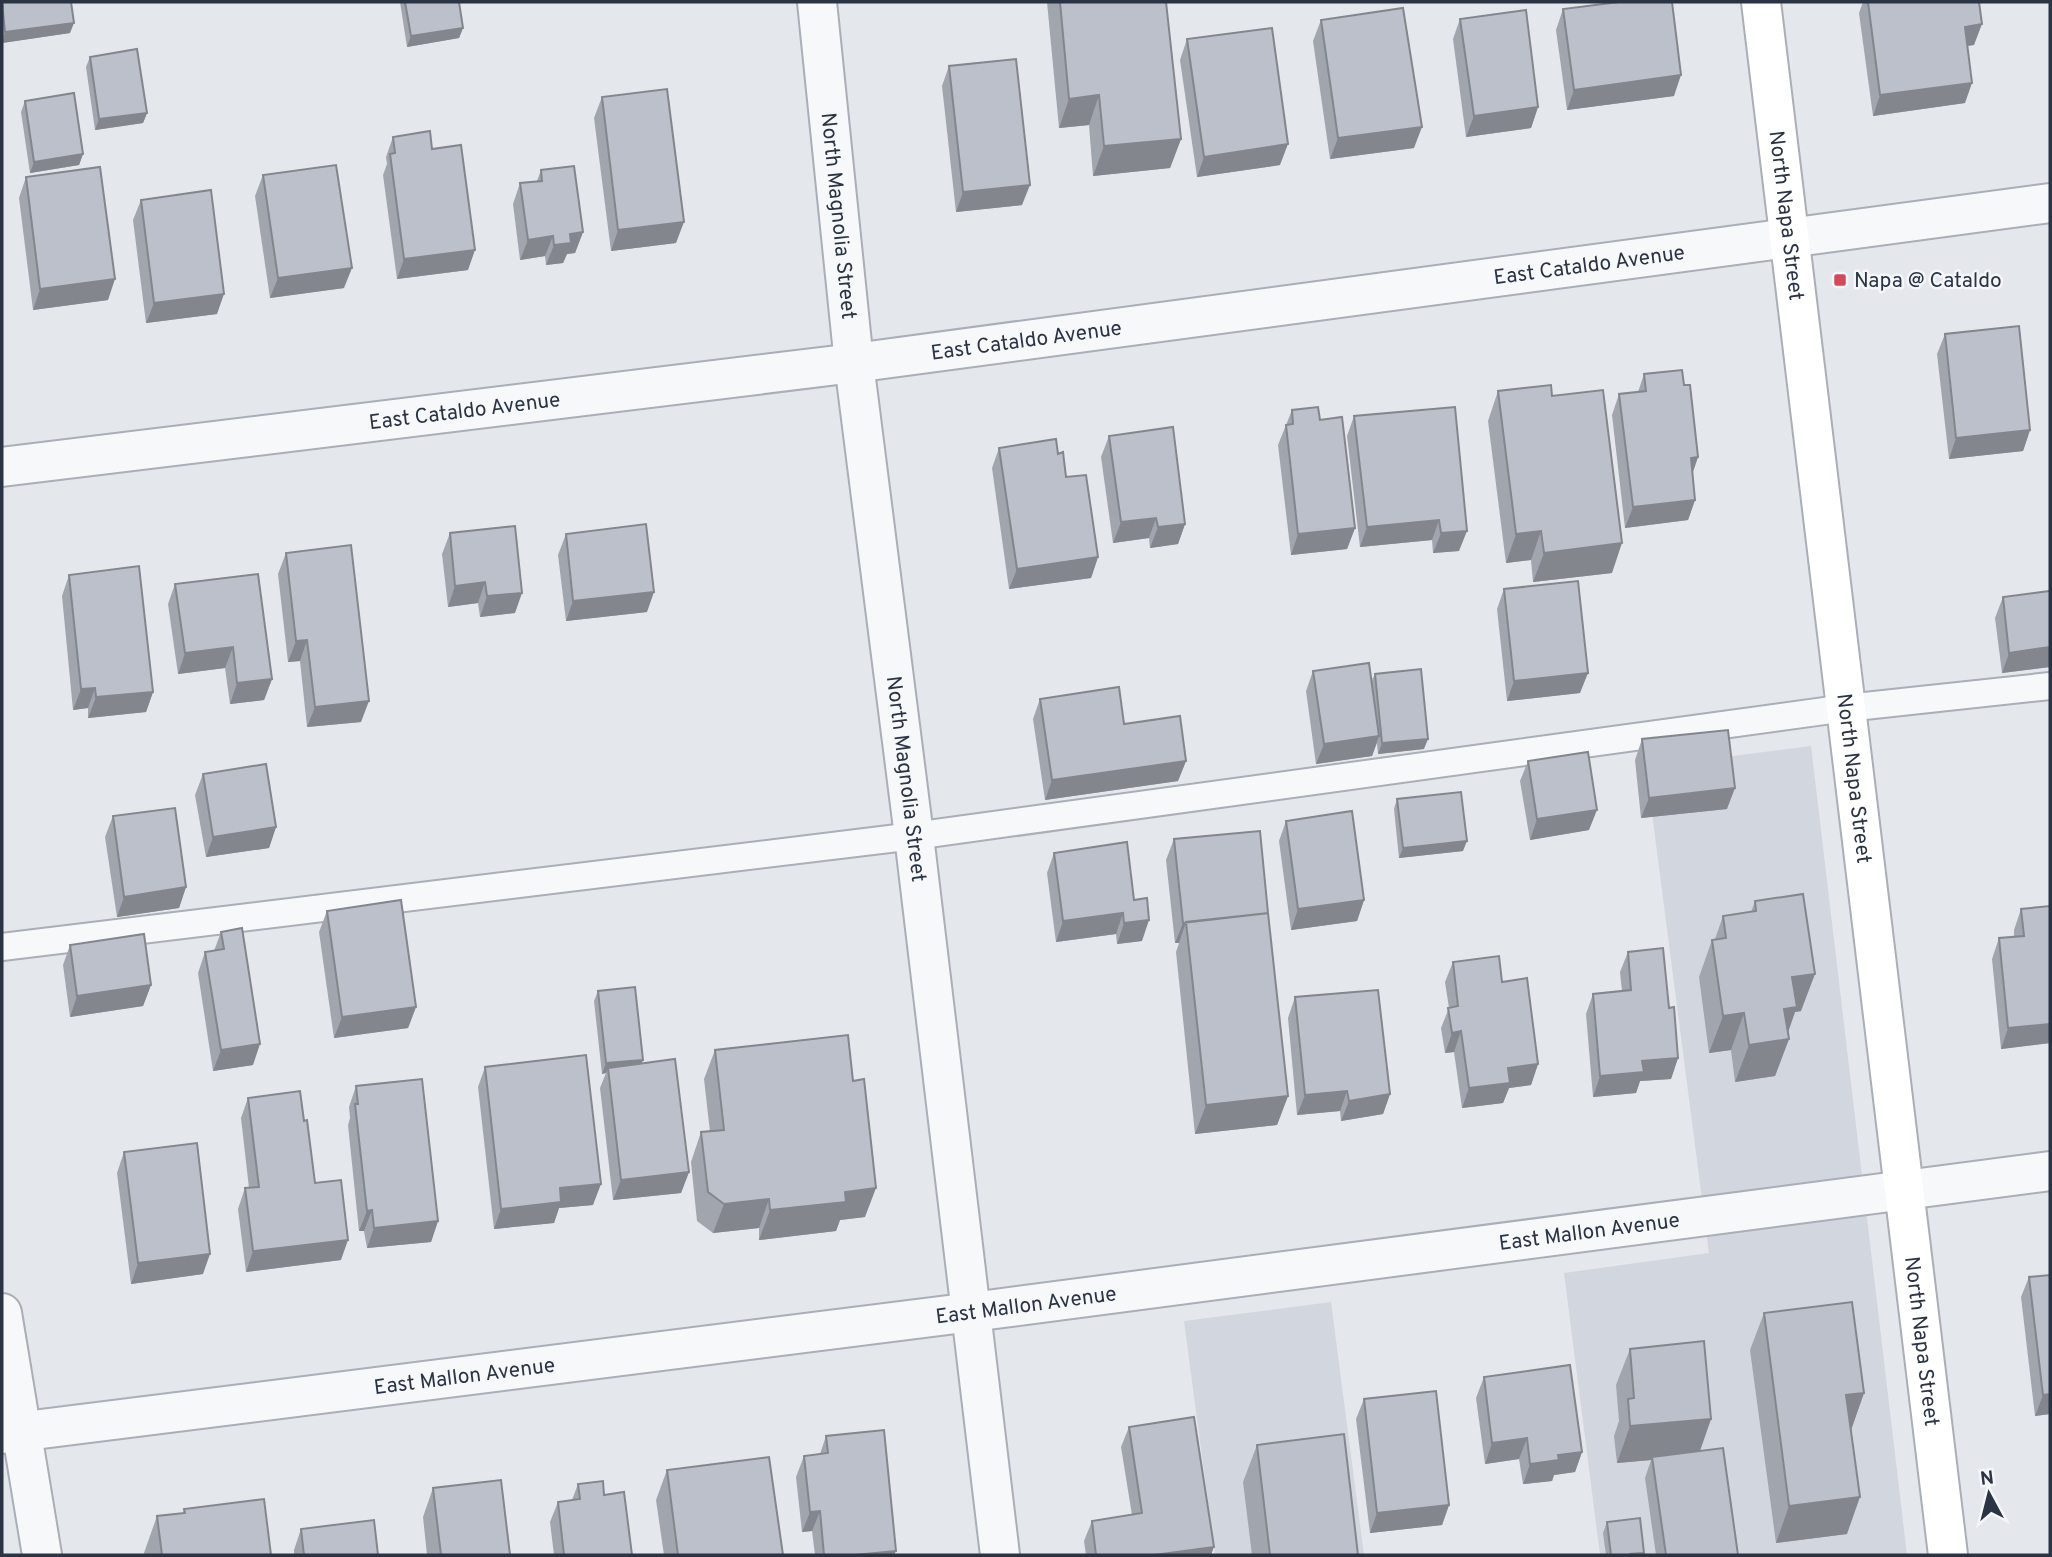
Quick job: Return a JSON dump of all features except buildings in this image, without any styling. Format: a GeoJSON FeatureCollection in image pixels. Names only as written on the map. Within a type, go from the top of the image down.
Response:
{"type":"FeatureCollection","features":[{"type":"Feature","properties":{"kind":"main road","name":"North Napa Street"},"geometry":{"type":"LineString","coordinates":[[1761,2],[1948,1555]]}},
{"type":"Feature","properties":{"kind":"street","name":"North Magnolia Street"},"geometry":{"type":"LineString","coordinates":[[817,2],[854,363],[1000,1555]]}},
{"type":"Feature","properties":{"kind":"street","name":"East Cataldo Avenue"},"geometry":{"type":"LineString","coordinates":[[2,467],[854,363],[2050,203]]}},
{"type":"Feature","properties":{"kind":"street","name":"East Mallon Avenue"},"geometry":{"type":"LineString","coordinates":[[11,1433],[972,1312],[2050,1171]]}},
{"type":"Feature","properties":{"kind":"street"},"geometry":{"type":"LineString","coordinates":[[2,1313],[11,1433],[42,1555]]}},
{"type":"Feature","properties":{"kind":"lane"},"geometry":{"type":"LineString","coordinates":[[2,947],[914,836],[1846,708],[2050,686]]}},
{"type":"Feature","properties":{"kind":"shaded area"},"geometry":{"type":"Polygon","coordinates":[[[1811,746],[1907,1555],[1600,1555],[1564,1273],[1709,1253],[1646,767],[1811,746]]]}},
{"type":"Feature","properties":{"kind":"shaded area"},"geometry":{"type":"Polygon","coordinates":[[[1331,1302],[1364,1555],[1215,1555],[1184,1321],[1331,1302]]]}},
{"type":"Feature","properties":{"kind":"place","name":"Napa @ Cataldo"},"geometry":{"type":"Point","coordinates":[1840,280]}}]}
